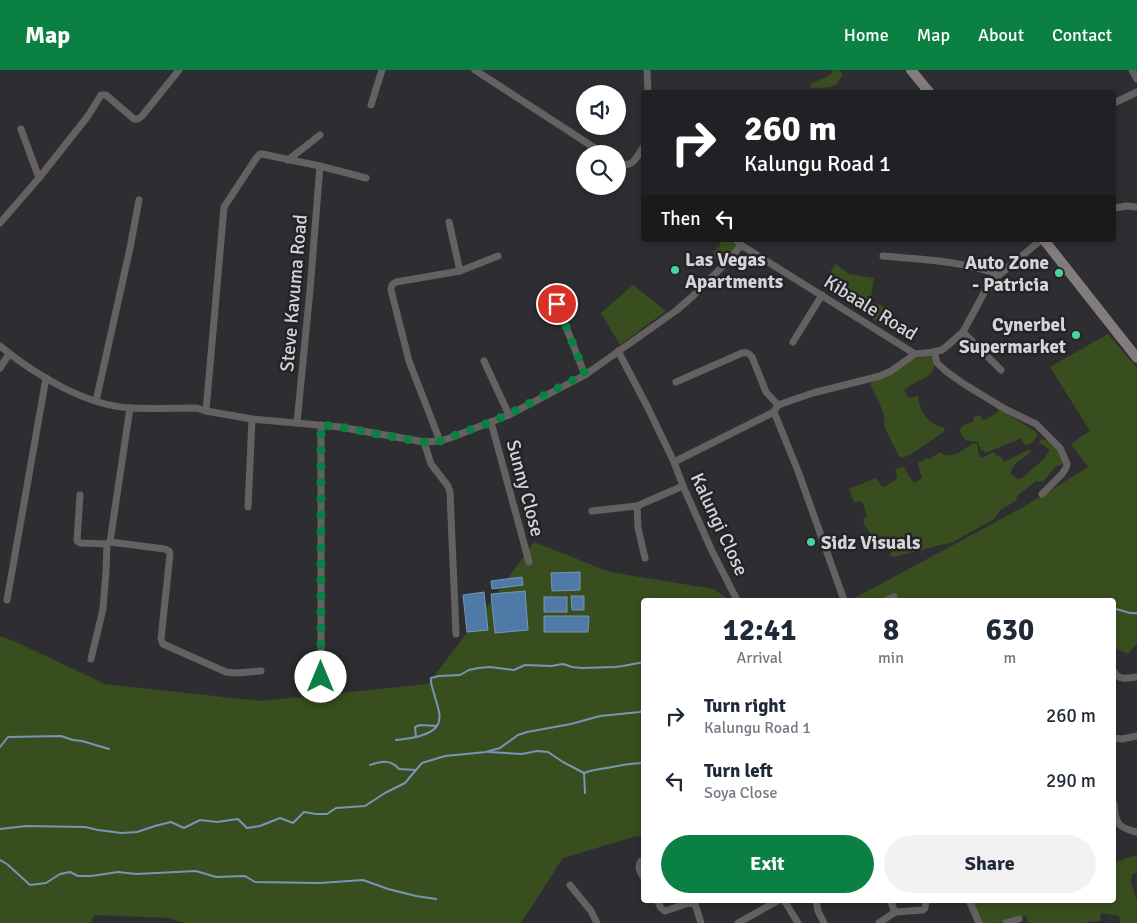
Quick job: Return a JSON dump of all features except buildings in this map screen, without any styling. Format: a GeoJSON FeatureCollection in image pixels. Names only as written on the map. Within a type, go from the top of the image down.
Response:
{"type":"FeatureCollection","features":[{"type":"Feature","properties":{"kind":"main road"},"geometry":{"type":"LineString","coordinates":[[911,70],[927,90]]}},
{"type":"Feature","properties":{"kind":"main road"},"geometry":{"type":"LineString","coordinates":[[1044,242],[1137,358]]}},
{"type":"Feature","properties":{"kind":"street"},"geometry":{"type":"LineString","coordinates":[[0,223],[39,178],[88,116],[101,95],[106,95],[134,119],[138,119],[179,70]]}},
{"type":"Feature","properties":{"kind":"street"},"geometry":{"type":"LineString","coordinates":[[371,105],[382,70]]}},
{"type":"Feature","properties":{"kind":"street"},"geometry":{"type":"LineString","coordinates":[[475,70],[590,145]]}},
{"type":"Feature","properties":{"kind":"street"},"geometry":{"type":"LineString","coordinates":[[647,70],[648,90]]}},
{"type":"Feature","properties":{"kind":"street"},"geometry":{"type":"LineString","coordinates":[[1132,70],[1137,79]]}},
{"type":"Feature","properties":{"kind":"street"},"geometry":{"type":"LineString","coordinates":[[1116,102],[1137,92]]}},
{"type":"Feature","properties":{"kind":"street"},"geometry":{"type":"LineString","coordinates":[[21,129],[39,178]]}},
{"type":"Feature","properties":{"kind":"street"},"geometry":{"type":"LineString","coordinates":[[288,160],[320,135]]}},
{"type":"Feature","properties":{"kind":"street"},"geometry":{"type":"LineString","coordinates":[[626,166],[631,164],[641,150]]}},
{"type":"Feature","properties":{"kind":"street"},"geometry":{"type":"LineString","coordinates":[[206,411],[224,207],[258,155],[262,154],[320,166],[366,178]]}},
{"type":"Feature","properties":{"kind":"street","name":"Steve Kavuma Road"},"geometry":{"type":"LineString","coordinates":[[297,423],[320,166]]}},
{"type":"Feature","properties":{"kind":"street"},"geometry":{"type":"LineString","coordinates":[[96,401],[139,200]]}},
{"type":"Feature","properties":{"kind":"street"},"geometry":{"type":"LineString","coordinates":[[1116,208],[1137,207]]}},
{"type":"Feature","properties":{"kind":"street"},"geometry":{"type":"LineString","coordinates":[[449,222],[460,270]]}},
{"type":"Feature","properties":{"kind":"street"},"geometry":{"type":"LineString","coordinates":[[0,346],[46,378],[96,401],[130,408],[197,408],[252,419],[340,427],[424,442],[440,441],[509,414],[585,374],[677,310],[729,260],[738,242]]}},
{"type":"Feature","properties":{"kind":"street","name":"Kibaale Road"},"geometry":{"type":"LineString","coordinates":[[738,242],[915,354],[942,350],[963,332],[985,291],[999,275],[1040,242]]}},
{"type":"Feature","properties":{"kind":"street"},"geometry":{"type":"LineString","coordinates":[[440,441],[406,351],[391,286],[396,282],[460,270],[498,256]]}},
{"type":"Feature","properties":{"kind":"street"},"geometry":{"type":"LineString","coordinates":[[883,256],[962,265],[999,275]]}},
{"type":"Feature","properties":{"kind":"street"},"geometry":{"type":"LineString","coordinates":[[793,342],[822,295]]}},
{"type":"Feature","properties":{"kind":"street"},"geometry":{"type":"LineString","coordinates":[[557,304],[585,374]]}},
{"type":"Feature","properties":{"kind":"street"},"geometry":{"type":"LineString","coordinates":[[963,332],[1001,370]]}},
{"type":"Feature","properties":{"kind":"street","name":"Kalungi Close"},"geometry":{"type":"LineString","coordinates":[[618,351],[674,462],[712,551],[736,598]]}},
{"type":"Feature","properties":{"kind":"street"},"geometry":{"type":"LineString","coordinates":[[934,352],[938,363],[947,372],[1005,409],[1036,424],[1060,448],[1067,464],[1066,468],[1042,494]]}},
{"type":"Feature","properties":{"kind":"street"},"geometry":{"type":"LineString","coordinates":[[676,382],[742,353],[747,353],[752,357],[766,392],[778,404]]}},
{"type":"Feature","properties":{"kind":"street"},"geometry":{"type":"LineString","coordinates":[[0,368],[9,354]]}},
{"type":"Feature","properties":{"kind":"street"},"geometry":{"type":"LineString","coordinates":[[674,462],[774,412],[778,404],[880,376],[891,371],[915,354]]}},
{"type":"Feature","properties":{"kind":"street"},"geometry":{"type":"LineString","coordinates":[[484,361],[509,414]]}},
{"type":"Feature","properties":{"kind":"street"},"geometry":{"type":"LineString","coordinates":[[7,600],[46,378]]}},
{"type":"Feature","properties":{"kind":"street"},"geometry":{"type":"LineString","coordinates":[[91,659],[103,609],[109,543],[130,408]]}},
{"type":"Feature","properties":{"kind":"street"},"geometry":{"type":"LineString","coordinates":[[774,412],[798,471],[843,598]]}},
{"type":"Feature","properties":{"kind":"street"},"geometry":{"type":"LineString","coordinates":[[248,507],[252,419]]}},
{"type":"Feature","properties":{"kind":"street","name":"Sunny Close"},"geometry":{"type":"LineString","coordinates":[[491,422],[529,562]]}},
{"type":"Feature","properties":{"kind":"street"},"geometry":{"type":"LineString","coordinates":[[321,425],[321,677]]}},
{"type":"Feature","properties":{"kind":"street"},"geometry":{"type":"LineString","coordinates":[[424,442],[431,464],[448,486],[450,492],[456,634]]}},
{"type":"Feature","properties":{"kind":"street"},"geometry":{"type":"LineString","coordinates":[[592,511],[637,506],[683,486]]}},
{"type":"Feature","properties":{"kind":"street"},"geometry":{"type":"LineString","coordinates":[[80,495],[77,540],[81,543],[109,543],[169,551],[161,640],[163,644],[226,672],[260,671]]}},
{"type":"Feature","properties":{"kind":"street"},"geometry":{"type":"LineString","coordinates":[[637,506],[638,528],[645,558]]}},
{"type":"Feature","properties":{"kind":"street"},"geometry":{"type":"LineString","coordinates":[[1116,676],[1128,679],[1137,677]]}},
{"type":"Feature","properties":{"kind":"street"},"geometry":{"type":"LineString","coordinates":[[1116,738],[1137,736]]}},
{"type":"Feature","properties":{"kind":"street"},"geometry":{"type":"LineString","coordinates":[[1116,819],[1126,830],[1137,832]]}},
{"type":"Feature","properties":{"kind":"street"},"geometry":{"type":"LineString","coordinates":[[641,861],[638,868],[641,874]]}},
{"type":"Feature","properties":{"kind":"street"},"geometry":{"type":"LineString","coordinates":[[570,885],[592,912],[597,923]]}},
{"type":"Feature","properties":{"kind":"street"},"geometry":{"type":"LineString","coordinates":[[658,903],[665,911],[689,903],[695,904],[701,923]]}},
{"type":"Feature","properties":{"kind":"street"},"geometry":{"type":"LineString","coordinates":[[738,923],[774,903]]}},
{"type":"Feature","properties":{"kind":"street"},"geometry":{"type":"LineString","coordinates":[[786,903],[798,923]]}},
{"type":"Feature","properties":{"kind":"street"},"geometry":{"type":"LineString","coordinates":[[817,903],[824,923]]}},
{"type":"Feature","properties":{"kind":"street"},"geometry":{"type":"LineString","coordinates":[[891,903],[895,912]]}},
{"type":"Feature","properties":{"kind":"street"},"geometry":{"type":"LineString","coordinates":[[879,923],[895,912],[923,910],[926,903]]}},
{"type":"Feature","properties":{"kind":"street"},"geometry":{"type":"LineString","coordinates":[[970,903],[979,923]]}},
{"type":"Feature","properties":{"kind":"street"},"geometry":{"type":"LineString","coordinates":[[1006,923],[1019,919]]}},
{"type":"Feature","properties":{"kind":"green space"},"geometry":{"type":"Polygon","coordinates":[[[831,70],[841,71],[842,76],[836,85],[811,88],[810,85],[832,73],[831,70]]]}},
{"type":"Feature","properties":{"kind":"green space"},"geometry":{"type":"Polygon","coordinates":[[[720,242],[736,242],[738,244],[721,265],[713,256],[714,251],[720,246],[720,242]]]}},
{"type":"Feature","properties":{"kind":"green space"},"geometry":{"type":"Polygon","coordinates":[[[836,264],[849,274],[874,278],[869,310],[872,302],[888,308],[884,326],[821,285],[836,264]]]}},
{"type":"Feature","properties":{"kind":"green space"},"geometry":{"type":"Polygon","coordinates":[[[633,285],[666,311],[620,345],[601,313],[633,285]]]}},
{"type":"Feature","properties":{"kind":"green space"},"geometry":{"type":"Polygon","coordinates":[[[1108,334],[1137,368],[1137,644],[1128,654],[1116,649],[1116,598],[855,598],[1020,509],[1088,467],[1071,444],[1090,431],[1050,367],[1108,334]]]}},
{"type":"Feature","properties":{"kind":"green space"},"geometry":{"type":"Polygon","coordinates":[[[931,357],[934,364],[931,374],[904,391],[909,398],[918,396],[925,416],[933,423],[943,427],[945,431],[910,455],[902,458],[899,456],[884,426],[883,411],[871,383],[910,360],[931,357]]]}},
{"type":"Feature","properties":{"kind":"green space"},"geometry":{"type":"Polygon","coordinates":[[[999,409],[1035,431],[1038,435],[1033,442],[1025,445],[1019,439],[986,453],[981,450],[978,442],[965,440],[960,432],[964,425],[973,422],[974,417],[979,415],[982,420],[989,417],[999,409]]]}},
{"type":"Feature","properties":{"kind":"green space"},"geometry":{"type":"Polygon","coordinates":[[[1042,439],[1050,442],[1056,448],[1063,462],[1061,465],[1056,466],[1044,481],[1036,481],[1017,496],[1016,501],[1000,510],[994,519],[953,542],[893,557],[890,555],[898,538],[886,539],[872,536],[864,524],[863,519],[867,516],[863,503],[860,501],[854,503],[849,489],[876,478],[882,487],[888,485],[896,480],[895,470],[903,466],[915,483],[922,478],[918,463],[927,458],[930,459],[940,452],[948,455],[957,454],[973,443],[977,444],[981,458],[994,452],[1004,462],[1028,450],[1031,451],[1016,463],[1012,470],[1011,474],[1018,479],[1022,478],[1044,459],[1050,450],[1039,442],[1042,439]]]}},
{"type":"Feature","properties":{"kind":"green space"},"geometry":{"type":"Polygon","coordinates":[[[534,542],[610,572],[713,589],[728,598],[641,598],[641,837],[637,836],[563,858],[521,923],[183,923],[169,918],[94,915],[91,923],[0,923],[0,636],[105,684],[261,701],[428,684],[534,542]]]}},
{"type":"Feature","properties":{"kind":"green space"},"geometry":{"type":"Polygon","coordinates":[[[1137,855],[1137,873],[1132,874],[1131,883],[1137,900],[1137,923],[1120,923],[1119,916],[1101,913],[1100,921],[1087,923],[1028,923],[1026,916],[998,923],[981,923],[973,903],[1116,903],[1116,861],[1137,855]]]}},
{"type":"Feature","properties":{"kind":"water"},"geometry":{"type":"Polygon","coordinates":[[[580,572],[580,590],[552,591],[551,573],[580,572]]]}},
{"type":"Feature","properties":{"kind":"water"},"geometry":{"type":"Polygon","coordinates":[[[522,577],[523,585],[492,589],[491,581],[522,577]]]}},
{"type":"Feature","properties":{"kind":"water"},"geometry":{"type":"Polygon","coordinates":[[[525,591],[528,630],[495,633],[491,594],[525,591]]]}},
{"type":"Feature","properties":{"kind":"water"},"geometry":{"type":"Polygon","coordinates":[[[484,592],[488,630],[467,632],[463,595],[484,592]]]}},
{"type":"Feature","properties":{"kind":"water"},"geometry":{"type":"Polygon","coordinates":[[[571,596],[584,596],[584,610],[572,610],[571,596]]]}},
{"type":"Feature","properties":{"kind":"water"},"geometry":{"type":"Polygon","coordinates":[[[544,597],[567,597],[567,612],[544,612],[544,597]]]}},
{"type":"Feature","properties":{"kind":"water"},"geometry":{"type":"Polygon","coordinates":[[[544,616],[589,616],[588,632],[544,632],[544,616]]]}},
{"type":"Feature","properties":{"kind":"waterway"},"geometry":{"type":"LineString","coordinates":[[1116,609],[1137,613]]}},
{"type":"Feature","properties":{"kind":"waterway"},"geometry":{"type":"LineString","coordinates":[[396,740],[425,734],[438,724],[438,707],[431,678],[460,675],[469,670],[490,667],[514,670],[525,665],[551,666],[563,664],[582,668],[615,667],[641,663]]}},
{"type":"Feature","properties":{"kind":"waterway"},"geometry":{"type":"LineString","coordinates":[[370,765],[389,762],[399,769],[416,770],[422,763],[445,756],[486,752],[500,748],[518,735],[527,732],[571,724],[600,716],[641,711]]}},
{"type":"Feature","properties":{"kind":"waterway"},"geometry":{"type":"LineString","coordinates":[[416,737],[415,727],[420,725],[437,726]]}},
{"type":"Feature","properties":{"kind":"waterway"},"geometry":{"type":"LineString","coordinates":[[0,747],[8,737],[61,736],[109,749]]}},
{"type":"Feature","properties":{"kind":"waterway"},"geometry":{"type":"LineString","coordinates":[[489,752],[522,754],[537,751],[548,752],[584,773],[641,763]]}},
{"type":"Feature","properties":{"kind":"waterway"},"geometry":{"type":"LineString","coordinates":[[0,829],[26,826],[85,827],[122,833],[137,832],[171,822],[184,828],[200,820],[217,822],[238,819],[247,828],[260,826],[280,818],[293,823],[304,812],[327,814],[336,808],[365,806],[405,783],[416,770]]}},
{"type":"Feature","properties":{"kind":"waterway"},"geometry":{"type":"LineString","coordinates":[[584,773],[585,793]]}},
{"type":"Feature","properties":{"kind":"waterway"},"geometry":{"type":"LineString","coordinates":[[0,860],[30,885],[46,883],[60,874],[70,872],[78,876],[91,876],[118,872],[136,874],[196,871],[216,877],[245,876],[255,882],[320,883],[363,880],[388,889],[436,899]]}},
{"type":"Feature","properties":{"kind":"place","name":"Las Vegas Apartments"},"geometry":{"type":"Point","coordinates":[675,270]}},
{"type":"Feature","properties":{"kind":"place","name":"Auto Zone - Patricia"},"geometry":{"type":"Point","coordinates":[1059,273]}},
{"type":"Feature","properties":{"kind":"place","name":"Cynerbel Supermarket"},"geometry":{"type":"Point","coordinates":[1076,335]}},
{"type":"Feature","properties":{"kind":"place","name":"Sidz Visuals"},"geometry":{"type":"Point","coordinates":[811,542]}},
{"type":"Feature","properties":{"kind":"route"},"geometry":{"type":"LineString","coordinates":[[321,677],[321,425],[424,442],[450,438],[509,414],[585,374],[557,304]]}}]}
